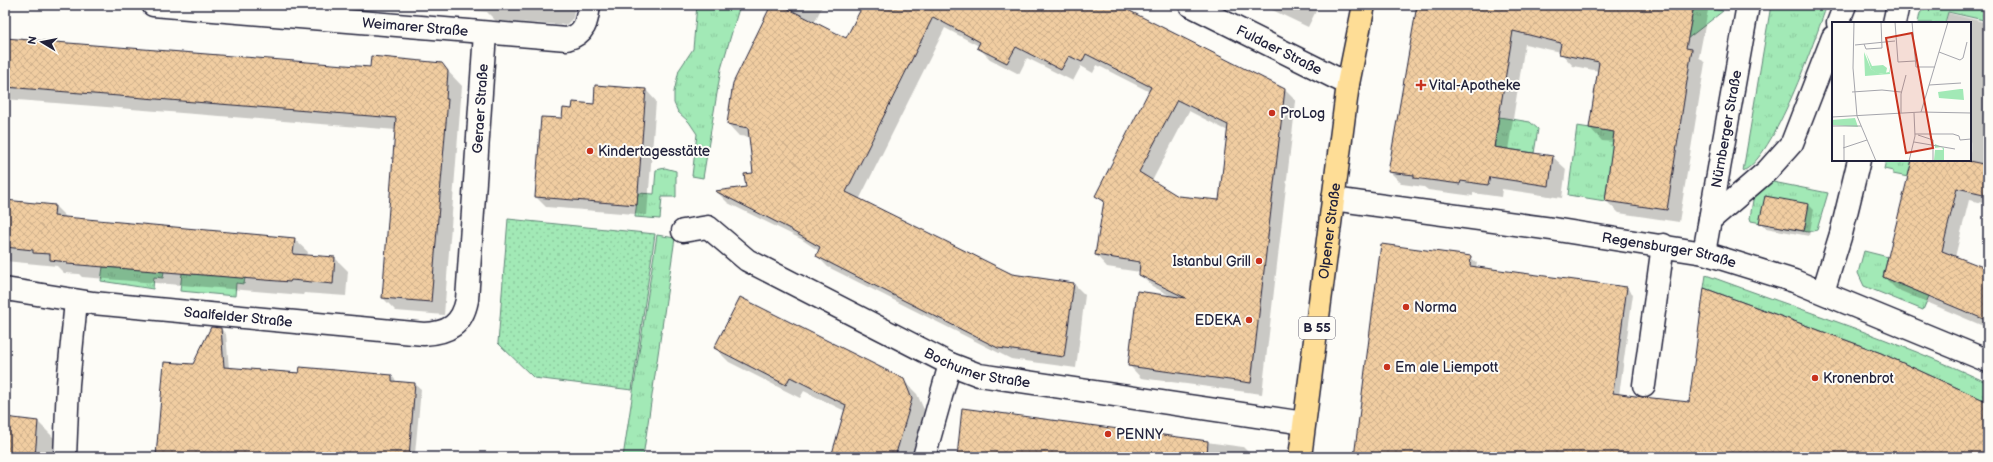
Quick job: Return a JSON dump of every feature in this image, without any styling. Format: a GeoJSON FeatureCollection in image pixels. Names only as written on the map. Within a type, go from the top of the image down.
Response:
{"type":"FeatureCollection","features":[{"type":"Feature","properties":{"kind":"main road","name":"Olpener Straße"},"geometry":{"type":"LineString","coordinates":[[1300,457],[1348,84],[1364,5]]}},
{"type":"Feature","properties":{"kind":"street","name":"Weimarer Straße"},"geometry":{"type":"LineString","coordinates":[[153,5],[485,33]]}},
{"type":"Feature","properties":{"kind":"street"},"geometry":{"type":"LineString","coordinates":[[485,33],[567,39],[580,33],[585,28],[589,5]]}},
{"type":"Feature","properties":{"kind":"street","name":"Fuldaer Straße"},"geometry":{"type":"LineString","coordinates":[[1190,5],[1348,84]]}},
{"type":"Feature","properties":{"kind":"street","name":"Nürnberger Straße"},"geometry":{"type":"LineString","coordinates":[[1704,253],[1748,5]]}},
{"type":"Feature","properties":{"kind":"street"},"geometry":{"type":"LineString","coordinates":[[1838,22],[1845,5]]}},
{"type":"Feature","properties":{"kind":"street"},"geometry":{"type":"LineString","coordinates":[[1894,22],[1898,5]]}},
{"type":"Feature","properties":{"kind":"street","name":"Geraer Straße"},"geometry":{"type":"LineString","coordinates":[[464,311],[467,300],[474,209],[485,33]]}},
{"type":"Feature","properties":{"kind":"street"},"geometry":{"type":"LineString","coordinates":[[1710,220],[1767,171],[1792,143],[1832,40]]}},
{"type":"Feature","properties":{"kind":"street"},"geometry":{"type":"LineString","coordinates":[[1823,292],[1841,234],[1859,161]]}},
{"type":"Feature","properties":{"kind":"street","name":"Regensburger Straße"},"geometry":{"type":"LineString","coordinates":[[1333,199],[1663,245],[1704,253],[1766,271],[1823,292],[1988,361]]}},
{"type":"Feature","properties":{"kind":"street","name":"Bochumer Straße"},"geometry":{"type":"LineString","coordinates":[[683,231],[708,227],[747,260],[950,364],[979,375],[1304,423]]}},
{"type":"Feature","properties":{"kind":"street"},"geometry":{"type":"LineString","coordinates":[[1644,385],[1663,245]]}},
{"type":"Feature","properties":{"kind":"street","name":"Saalfelder Straße"},"geometry":{"type":"LineString","coordinates":[[5,289],[76,301],[424,334],[447,330],[453,326],[464,311]]}},
{"type":"Feature","properties":{"kind":"street"},"geometry":{"type":"LineString","coordinates":[[64,457],[68,384],[76,301]]}},
{"type":"Feature","properties":{"kind":"street"},"geometry":{"type":"LineString","coordinates":[[924,457],[950,364]]}},
{"type":"Feature","properties":{"kind":"green space"},"geometry":{"type":"Polygon","coordinates":[[[697,5],[740,5],[721,69],[703,178],[692,176],[697,134],[689,122],[678,112],[674,103],[674,92],[679,70],[693,49],[697,5]]]}},
{"type":"Feature","properties":{"kind":"green space"},"geometry":{"type":"Polygon","coordinates":[[[1694,5],[1723,11],[1687,39],[1694,5]]]}},
{"type":"Feature","properties":{"kind":"green space"},"geometry":{"type":"Polygon","coordinates":[[[1771,5],[1827,5],[1803,69],[1780,122],[1768,144],[1755,162],[1743,171],[1771,5]]]}},
{"type":"Feature","properties":{"kind":"green space"},"geometry":{"type":"Polygon","coordinates":[[[1929,5],[1988,5],[1988,21],[1948,12],[1945,22],[1918,22],[1920,13],[1929,5]]]}},
{"type":"Feature","properties":{"kind":"green space"},"geometry":{"type":"Polygon","coordinates":[[[1499,117],[1530,122],[1538,129],[1534,153],[1494,147],[1499,117]]]}},
{"type":"Feature","properties":{"kind":"green space"},"geometry":{"type":"Polygon","coordinates":[[[1577,126],[1623,133],[1610,163],[1605,201],[1568,195],[1577,126]]]}},
{"type":"Feature","properties":{"kind":"green space"},"geometry":{"type":"Polygon","coordinates":[[[1886,161],[1912,161],[1908,177],[1893,174],[1893,171],[1884,169],[1886,161]]]}},
{"type":"Feature","properties":{"kind":"green space"},"geometry":{"type":"Polygon","coordinates":[[[665,168],[676,171],[676,197],[662,197],[660,219],[635,217],[638,193],[654,194],[656,170],[665,168]]]}},
{"type":"Feature","properties":{"kind":"green space"},"geometry":{"type":"Polygon","coordinates":[[[1768,181],[1828,193],[1817,230],[1808,232],[1751,221],[1750,218],[1754,194],[1768,181]]]}},
{"type":"Feature","properties":{"kind":"green space"},"geometry":{"type":"Polygon","coordinates":[[[508,219],[655,234],[632,390],[534,378],[498,343],[508,219]]]}},
{"type":"Feature","properties":{"kind":"green space"},"geometry":{"type":"Polygon","coordinates":[[[657,235],[675,238],[643,457],[623,457],[657,235]]]}},
{"type":"Feature","properties":{"kind":"green space"},"geometry":{"type":"Polygon","coordinates":[[[1864,251],[1888,257],[1883,277],[1929,296],[1923,310],[1864,286],[1858,273],[1864,251]]]}},
{"type":"Feature","properties":{"kind":"green space"},"geometry":{"type":"Polygon","coordinates":[[[103,267],[164,271],[163,278],[154,277],[153,289],[101,281],[103,267]]]}},
{"type":"Feature","properties":{"kind":"green space"},"geometry":{"type":"Polygon","coordinates":[[[182,273],[245,278],[244,284],[236,283],[235,296],[180,291],[182,273]]]}},
{"type":"Feature","properties":{"kind":"green space"},"geometry":{"type":"Polygon","coordinates":[[[1706,275],[1884,339],[1954,367],[1988,383],[1988,402],[1881,353],[1704,288],[1706,275]]]}},
{"type":"Feature","properties":{"kind":"building"},"geometry":{"type":"Polygon","coordinates":[[[771,5],[781,5],[846,38],[863,5],[1118,5],[1285,89],[1251,383],[1128,366],[1137,291],[1186,298],[1139,275],[1140,262],[1095,255],[1104,201],[1095,196],[1151,87],[1086,54],[1082,62],[1069,56],[1061,70],[1016,47],[1007,63],[977,48],[980,42],[933,17],[846,192],[1012,274],[1074,283],[1064,357],[998,348],[816,256],[820,247],[792,230],[715,191],[746,187],[744,174],[753,173],[748,128],[727,124],[733,83],[771,5]],[[1177,100],[1139,172],[1178,196],[1219,200],[1228,125],[1177,100]]]}},
{"type":"Feature","properties":{"kind":"building"},"geometry":{"type":"Polygon","coordinates":[[[1417,5],[1694,5],[1686,48],[1692,49],[1667,210],[1605,201],[1614,132],[1589,128],[1599,62],[1559,54],[1561,43],[1513,31],[1494,147],[1553,156],[1549,186],[1490,177],[1488,185],[1461,181],[1460,184],[1414,178],[1414,175],[1388,172],[1417,5]]]}},
{"type":"Feature","properties":{"kind":"building"},"geometry":{"type":"Polygon","coordinates":[[[5,38],[370,67],[371,56],[442,63],[448,71],[446,99],[448,99],[431,302],[382,298],[396,118],[5,87],[5,38]]]}},
{"type":"Feature","properties":{"kind":"building","name":"Kindertagesstätte"},"geometry":{"type":"Polygon","coordinates":[[[595,85],[646,89],[637,205],[535,197],[541,117],[562,118],[563,108],[572,109],[573,102],[594,104],[595,85]]]}},
{"type":"Feature","properties":{"kind":"building"},"geometry":{"type":"Polygon","coordinates":[[[1912,161],[1969,161],[1988,165],[1988,195],[1957,188],[1942,251],[1988,269],[1988,321],[1883,277],[1912,161]]]}},
{"type":"Feature","properties":{"kind":"building"},"geometry":{"type":"Polygon","coordinates":[[[1765,196],[1809,204],[1804,231],[1759,223],[1765,196]]]}},
{"type":"Feature","properties":{"kind":"building"},"geometry":{"type":"Polygon","coordinates":[[[5,200],[55,205],[54,216],[295,238],[293,254],[335,257],[333,284],[291,280],[290,282],[67,264],[67,262],[50,260],[50,254],[33,253],[33,250],[5,247],[5,200]]]}},
{"type":"Feature","properties":{"kind":"building"},"geometry":{"type":"Polygon","coordinates":[[[1381,244],[1471,256],[1470,266],[1627,287],[1613,393],[1689,402],[1704,288],[1881,353],[1988,402],[1988,457],[1354,457],[1381,244]]]}},
{"type":"Feature","properties":{"kind":"building"},"geometry":{"type":"Polygon","coordinates":[[[740,297],[904,379],[912,399],[895,457],[831,457],[846,405],[790,377],[786,385],[714,348],[740,297]]]}},
{"type":"Feature","properties":{"kind":"building"},"geometry":{"type":"Polygon","coordinates":[[[211,327],[221,328],[224,367],[299,373],[300,367],[392,375],[392,381],[415,383],[409,457],[156,456],[164,362],[193,364],[211,327]]]}},
{"type":"Feature","properties":{"kind":"building"},"geometry":{"type":"Polygon","coordinates":[[[962,408],[1208,441],[1207,457],[957,457],[962,408]]]}},
{"type":"Feature","properties":{"kind":"building"},"geometry":{"type":"Polygon","coordinates":[[[5,417],[38,421],[35,457],[5,457],[5,417]]]}},
{"type":"Feature","properties":{"kind":"place","name":"Vital-Apotheke"},"geometry":{"type":"Point","coordinates":[1421,85]}},
{"type":"Feature","properties":{"kind":"place","name":"ProLog"},"geometry":{"type":"Point","coordinates":[1272,113]}},
{"type":"Feature","properties":{"kind":"place","name":"Kindertagesstätte"},"geometry":{"type":"Point","coordinates":[590,151]}},
{"type":"Feature","properties":{"kind":"place","name":"Istanbul Grill"},"geometry":{"type":"Point","coordinates":[1259,261]}},
{"type":"Feature","properties":{"kind":"place","name":"Norma"},"geometry":{"type":"Point","coordinates":[1406,307]}},
{"type":"Feature","properties":{"kind":"place","name":"EDEKA"},"geometry":{"type":"Point","coordinates":[1249,320]}},
{"type":"Feature","properties":{"kind":"place","name":"Em ale Liempott"},"geometry":{"type":"Point","coordinates":[1387,367]}},
{"type":"Feature","properties":{"kind":"place","name":"Kronenbrot"},"geometry":{"type":"Point","coordinates":[1815,378]}},
{"type":"Feature","properties":{"kind":"place","name":"PENNY"},"geometry":{"type":"Point","coordinates":[1108,434]}}]}
